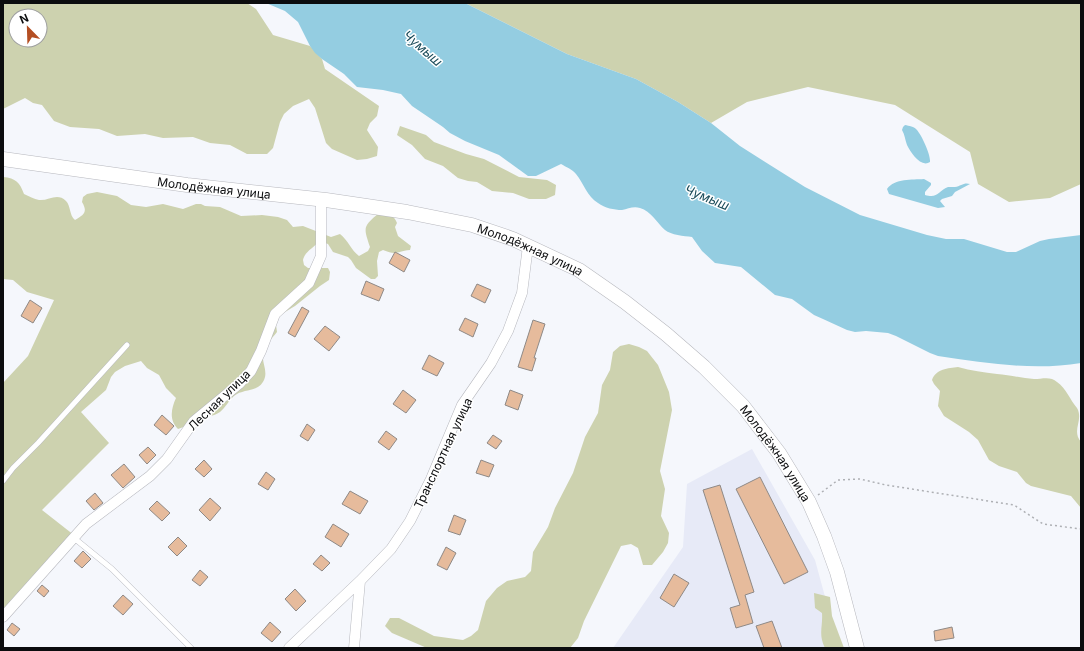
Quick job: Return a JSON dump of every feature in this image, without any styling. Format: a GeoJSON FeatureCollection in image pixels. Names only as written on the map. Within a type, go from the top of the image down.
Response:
{"type":"FeatureCollection","features":[{"type":"Feature","properties":{"kind":"street","name":"Молодёжная улица"},"geometry":{"type":"LineString","coordinates":[[3,159],[187,185],[321,200],[407,212],[472,225],[513,239],[579,270],[604,287],[660,330],[704,367],[743,406],[760,427],[779,453],[809,502],[824,536],[835,566],[857,648]]}},
{"type":"Feature","properties":{"kind":"street","name":"Лесная улица"},"geometry":{"type":"LineString","coordinates":[[3,617],[86,524],[150,476],[167,459],[194,421],[220,398],[239,384],[251,371],[261,351],[275,314],[309,283],[322,256],[321,200]]}},
{"type":"Feature","properties":{"kind":"street","name":"Транспортная улица"},"geometry":{"type":"LineString","coordinates":[[289,648],[360,581],[391,549],[410,521],[431,479],[462,405],[491,363],[508,331],[522,294],[528,246]]}},
{"type":"Feature","properties":{"kind":"street"},"geometry":{"type":"LineString","coordinates":[[354,648],[360,581]]}},
{"type":"Feature","properties":{"kind":"lane"},"geometry":{"type":"LineString","coordinates":[[3,481],[13,468],[38,443],[127,345]]}},
{"type":"Feature","properties":{"kind":"lane"},"geometry":{"type":"LineString","coordinates":[[74,538],[112,569],[191,648]]}},
{"type":"Feature","properties":{"kind":"path"},"geometry":{"type":"LineString","coordinates":[[809,502],[838,480],[860,479],[886,485],[1014,505],[1043,524],[1081,529]]}},
{"type":"Feature","properties":{"kind":"shaded area"},"geometry":{"type":"Polygon","coordinates":[[[752,449],[815,560],[839,648],[613,648],[683,547],[687,484],[752,449]]]}},
{"type":"Feature","properties":{"kind":"green space"},"geometry":{"type":"Polygon","coordinates":[[[3,3],[247,3],[256,9],[273,35],[310,46],[322,59],[325,69],[379,106],[377,116],[370,123],[367,130],[378,147],[377,156],[357,160],[332,149],[326,143],[315,108],[309,99],[293,106],[284,114],[280,122],[273,148],[267,154],[247,154],[230,145],[210,143],[193,137],[163,138],[145,134],[117,136],[99,129],[70,127],[54,121],[42,105],[33,103],[25,98],[3,109],[3,3]]]}},
{"type":"Feature","properties":{"kind":"green space"},"geometry":{"type":"Polygon","coordinates":[[[465,3],[1081,3],[1081,184],[1050,198],[1009,202],[978,184],[970,152],[895,105],[808,87],[747,102],[711,123],[678,102],[636,79],[567,54],[465,3]]]}},
{"type":"Feature","properties":{"kind":"green space"},"geometry":{"type":"Polygon","coordinates":[[[400,126],[426,135],[434,142],[484,159],[519,177],[547,180],[556,185],[555,195],[546,199],[529,199],[513,193],[492,191],[477,182],[458,178],[443,166],[425,159],[412,145],[397,135],[400,126]]]}},
{"type":"Feature","properties":{"kind":"green space"},"geometry":{"type":"Polygon","coordinates":[[[3,177],[17,182],[24,194],[35,199],[43,200],[56,197],[63,198],[68,203],[72,216],[75,220],[85,211],[82,202],[83,197],[87,194],[97,192],[117,196],[131,205],[146,207],[163,204],[183,209],[196,204],[201,204],[205,206],[220,207],[241,216],[262,215],[278,217],[287,220],[293,227],[303,226],[331,237],[340,234],[359,256],[368,251],[370,247],[366,235],[366,227],[380,212],[388,214],[394,218],[397,223],[395,227],[398,236],[411,246],[410,250],[397,253],[391,253],[383,250],[379,252],[377,261],[378,276],[375,279],[371,279],[356,268],[348,257],[333,252],[328,244],[319,241],[304,257],[304,265],[308,268],[328,268],[330,272],[329,280],[295,306],[275,318],[277,332],[267,346],[263,355],[265,371],[264,380],[255,389],[242,392],[234,396],[220,412],[215,415],[197,419],[178,429],[172,418],[173,406],[176,398],[166,388],[159,375],[147,368],[141,361],[125,366],[115,372],[111,377],[106,390],[81,412],[109,443],[42,510],[79,539],[3,622],[3,383],[28,356],[54,300],[27,292],[13,280],[3,279],[3,177]]]}},
{"type":"Feature","properties":{"kind":"green space"},"geometry":{"type":"Polygon","coordinates":[[[629,344],[647,351],[658,365],[669,392],[672,410],[660,471],[665,489],[661,516],[669,533],[668,543],[663,552],[652,565],[643,565],[638,548],[631,544],[621,546],[584,621],[578,638],[570,648],[427,648],[392,633],[385,626],[390,618],[399,618],[434,636],[463,640],[478,630],[486,601],[497,588],[507,581],[525,577],[531,571],[533,552],[548,527],[555,508],[573,473],[585,437],[598,413],[602,385],[610,370],[613,352],[620,346],[629,344]]]}},
{"type":"Feature","properties":{"kind":"green space"},"geometry":{"type":"Polygon","coordinates":[[[958,367],[968,370],[1029,379],[1049,378],[1055,380],[1063,387],[1079,412],[1077,433],[1081,442],[1081,508],[1071,496],[1031,486],[1026,483],[1017,472],[999,466],[989,460],[978,440],[969,432],[944,416],[938,406],[940,391],[932,380],[939,371],[958,367]]]}},
{"type":"Feature","properties":{"kind":"green space"},"geometry":{"type":"Polygon","coordinates":[[[814,593],[830,597],[832,616],[844,648],[825,648],[821,634],[822,613],[815,608],[814,593]]]}},
{"type":"Feature","properties":{"kind":"water","name":"Чумыш"},"geometry":{"type":"Polygon","coordinates":[[[266,3],[465,3],[567,54],[636,79],[678,102],[711,123],[740,146],[805,187],[860,215],[927,235],[946,239],[964,239],[1007,252],[1016,252],[1040,241],[1081,235],[1081,363],[1027,366],[938,356],[888,333],[866,331],[855,332],[847,330],[814,315],[792,299],[775,295],[741,267],[715,263],[702,251],[692,237],[668,232],[651,214],[644,210],[635,207],[616,210],[601,205],[591,197],[574,172],[561,164],[536,176],[528,176],[499,155],[450,133],[412,106],[401,94],[357,87],[344,74],[315,53],[298,22],[285,11],[266,3]]]}},
{"type":"Feature","properties":{"kind":"water"},"geometry":{"type":"Polygon","coordinates":[[[905,125],[911,126],[917,130],[928,150],[930,162],[923,163],[911,152],[902,130],[905,125]]]}},
{"type":"Feature","properties":{"kind":"water"},"geometry":{"type":"Polygon","coordinates":[[[924,179],[931,183],[925,192],[925,195],[929,196],[933,196],[948,187],[955,187],[966,183],[970,184],[955,192],[952,196],[942,199],[940,201],[945,207],[938,208],[889,194],[887,189],[890,185],[899,181],[924,179]]]}},
{"type":"Feature","properties":{"kind":"building"},"geometry":{"type":"Polygon","coordinates":[[[395,252],[410,260],[404,272],[389,263],[395,252]]]}},
{"type":"Feature","properties":{"kind":"building"},"geometry":{"type":"Polygon","coordinates":[[[366,281],[384,289],[379,301],[361,294],[366,281]]]}},
{"type":"Feature","properties":{"kind":"building"},"geometry":{"type":"Polygon","coordinates":[[[477,284],[491,290],[485,303],[471,296],[477,284]]]}},
{"type":"Feature","properties":{"kind":"building"},"geometry":{"type":"Polygon","coordinates":[[[30,300],[42,308],[33,323],[21,316],[30,300]]]}},
{"type":"Feature","properties":{"kind":"building"},"geometry":{"type":"Polygon","coordinates":[[[302,307],[309,311],[295,337],[288,333],[302,307]]]}},
{"type":"Feature","properties":{"kind":"building"},"geometry":{"type":"Polygon","coordinates":[[[465,318],[478,324],[473,337],[459,330],[465,318]]]}},
{"type":"Feature","properties":{"kind":"building"},"geometry":{"type":"Polygon","coordinates":[[[533,320],[545,324],[534,358],[536,358],[532,371],[518,367],[533,320]]]}},
{"type":"Feature","properties":{"kind":"building"},"geometry":{"type":"Polygon","coordinates":[[[325,326],[340,337],[329,351],[314,339],[325,326]]]}},
{"type":"Feature","properties":{"kind":"building"},"geometry":{"type":"Polygon","coordinates":[[[429,355],[444,363],[437,376],[422,369],[429,355]]]}},
{"type":"Feature","properties":{"kind":"building"},"geometry":{"type":"Polygon","coordinates":[[[403,390],[416,400],[406,413],[393,404],[403,390]]]}},
{"type":"Feature","properties":{"kind":"building"},"geometry":{"type":"Polygon","coordinates":[[[510,390],[523,395],[518,410],[505,405],[510,390]]]}},
{"type":"Feature","properties":{"kind":"building"},"geometry":{"type":"Polygon","coordinates":[[[162,415],[174,426],[166,435],[154,425],[162,415]]]}},
{"type":"Feature","properties":{"kind":"building"},"geometry":{"type":"Polygon","coordinates":[[[307,424],[315,430],[308,441],[300,436],[307,424]]]}},
{"type":"Feature","properties":{"kind":"building"},"geometry":{"type":"Polygon","coordinates":[[[386,431],[397,439],[389,450],[378,442],[386,431]]]}},
{"type":"Feature","properties":{"kind":"building"},"geometry":{"type":"Polygon","coordinates":[[[493,435],[502,441],[496,449],[487,443],[493,435]]]}},
{"type":"Feature","properties":{"kind":"building"},"geometry":{"type":"Polygon","coordinates":[[[148,447],[156,455],[147,464],[139,455],[148,447]]]}},
{"type":"Feature","properties":{"kind":"building"},"geometry":{"type":"Polygon","coordinates":[[[204,460],[212,469],[204,477],[195,469],[204,460]]]}},
{"type":"Feature","properties":{"kind":"building"},"geometry":{"type":"Polygon","coordinates":[[[481,460],[494,465],[489,477],[476,473],[481,460]]]}},
{"type":"Feature","properties":{"kind":"building"},"geometry":{"type":"Polygon","coordinates":[[[124,464],[135,477],[123,488],[111,475],[124,464]]]}},
{"type":"Feature","properties":{"kind":"building"},"geometry":{"type":"Polygon","coordinates":[[[266,472],[275,479],[268,490],[258,484],[266,472]]]}},
{"type":"Feature","properties":{"kind":"building"},"geometry":{"type":"Polygon","coordinates":[[[760,477],[808,572],[784,584],[736,489],[760,477]]]}},
{"type":"Feature","properties":{"kind":"building"},"geometry":{"type":"Polygon","coordinates":[[[720,485],[754,592],[745,595],[753,623],[736,628],[730,608],[740,605],[703,490],[720,485]]]}},
{"type":"Feature","properties":{"kind":"building"},"geometry":{"type":"Polygon","coordinates":[[[350,491],[368,501],[360,514],[342,504],[350,491]]]}},
{"type":"Feature","properties":{"kind":"building"},"geometry":{"type":"Polygon","coordinates":[[[95,493],[103,503],[94,510],[86,501],[95,493]]]}},
{"type":"Feature","properties":{"kind":"building"},"geometry":{"type":"Polygon","coordinates":[[[210,498],[221,508],[210,521],[199,510],[210,498]]]}},
{"type":"Feature","properties":{"kind":"building"},"geometry":{"type":"Polygon","coordinates":[[[157,501],[170,513],[162,521],[149,509],[157,501]]]}},
{"type":"Feature","properties":{"kind":"building"},"geometry":{"type":"Polygon","coordinates":[[[454,515],[466,520],[460,535],[448,531],[454,515]]]}},
{"type":"Feature","properties":{"kind":"building"},"geometry":{"type":"Polygon","coordinates":[[[333,524],[349,534],[341,547],[325,537],[333,524]]]}},
{"type":"Feature","properties":{"kind":"building"},"geometry":{"type":"Polygon","coordinates":[[[178,537],[187,546],[177,556],[168,547],[178,537]]]}},
{"type":"Feature","properties":{"kind":"building"},"geometry":{"type":"Polygon","coordinates":[[[446,547],[456,553],[447,570],[437,565],[446,547]]]}},
{"type":"Feature","properties":{"kind":"building"},"geometry":{"type":"Polygon","coordinates":[[[83,551],[91,559],[82,568],[74,561],[83,551]]]}},
{"type":"Feature","properties":{"kind":"building"},"geometry":{"type":"Polygon","coordinates":[[[321,555],[330,563],[322,571],[313,564],[321,555]]]}},
{"type":"Feature","properties":{"kind":"building"},"geometry":{"type":"Polygon","coordinates":[[[200,570],[208,577],[200,586],[192,580],[200,570]]]}},
{"type":"Feature","properties":{"kind":"building"},"geometry":{"type":"Polygon","coordinates":[[[674,574],[689,583],[674,607],[660,598],[674,574]]]}},
{"type":"Feature","properties":{"kind":"building"},"geometry":{"type":"Polygon","coordinates":[[[42,585],[49,591],[44,597],[37,591],[42,585]]]}},
{"type":"Feature","properties":{"kind":"building"},"geometry":{"type":"Polygon","coordinates":[[[295,589],[306,601],[296,611],[285,599],[295,589]]]}},
{"type":"Feature","properties":{"kind":"building"},"geometry":{"type":"Polygon","coordinates":[[[123,595],[133,604],[123,615],[113,606],[123,595]]]}},
{"type":"Feature","properties":{"kind":"building"},"geometry":{"type":"Polygon","coordinates":[[[772,621],[782,648],[764,648],[756,626],[772,621]]]}},
{"type":"Feature","properties":{"kind":"building"},"geometry":{"type":"Polygon","coordinates":[[[270,622],[281,632],[272,642],[261,633],[270,622]]]}},
{"type":"Feature","properties":{"kind":"building"},"geometry":{"type":"Polygon","coordinates":[[[12,623],[20,629],[14,636],[7,630],[12,623]]]}},
{"type":"Feature","properties":{"kind":"building"},"geometry":{"type":"Polygon","coordinates":[[[952,627],[954,638],[935,641],[934,631],[952,627]]]}}]}
